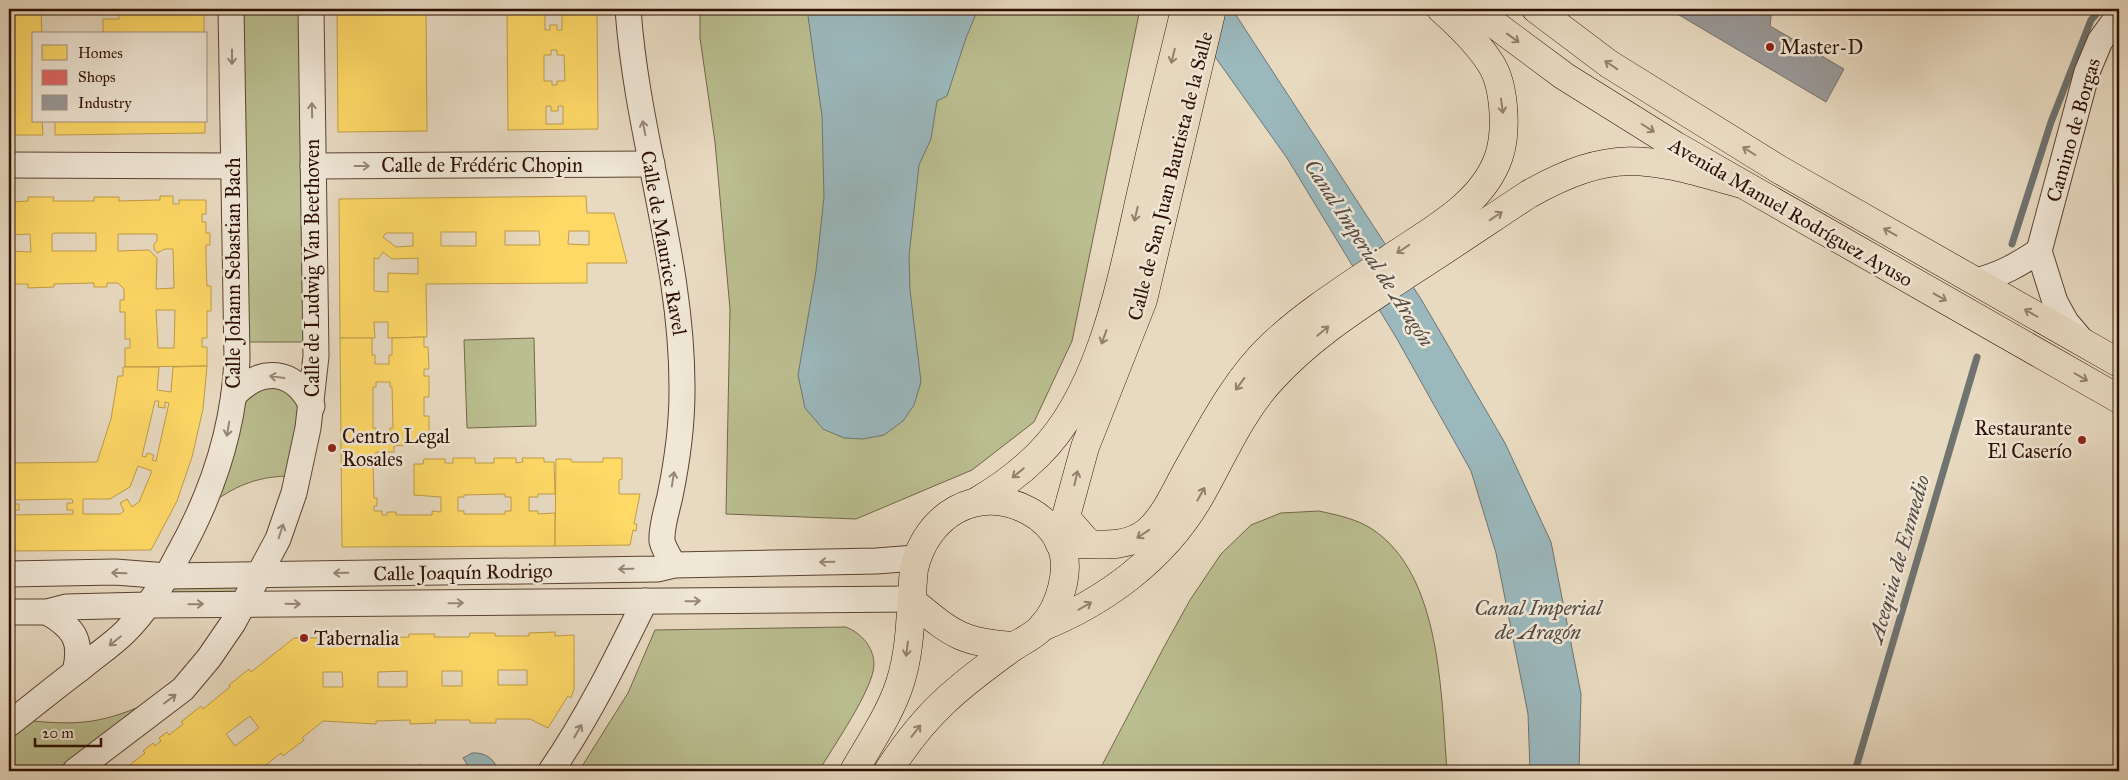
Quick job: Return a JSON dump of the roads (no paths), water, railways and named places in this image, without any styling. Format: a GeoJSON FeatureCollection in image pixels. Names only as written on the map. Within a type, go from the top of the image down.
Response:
{"type":"FeatureCollection","features":[{"type":"Feature","properties":{"kind":"main road","name":"Calle de San Juan Bautista de la Salle"},"geometry":{"type":"LineString","coordinates":[[979,500],[1023,469],[1055,435],[1077,400],[1131,296],[1185,9]]}},
{"type":"Feature","properties":{"kind":"main road","name":"Calle de San Juan Bautista de la Salle"},"geometry":{"type":"LineString","coordinates":[[1062,535],[1085,447],[1131,296],[1212,9]]}},
{"type":"Feature","properties":{"kind":"main road"},"geometry":{"type":"LineString","coordinates":[[1441,9],[1476,44],[1492,66],[1500,89],[1503,114],[1503,136],[1499,157],[1487,182],[1466,205],[1450,232]]}},
{"type":"Feature","properties":{"kind":"main road","name":"Avenida Manuel Rodríguez Ayuso"},"geometry":{"type":"LineString","coordinates":[[1474,9],[1564,76],[1738,183],[2119,399]]}},
{"type":"Feature","properties":{"kind":"main road","name":"Avenida Manuel Rodríguez Ayuso"},"geometry":{"type":"LineString","coordinates":[[1536,9],[1609,64],[1780,170],[2119,362]]}},
{"type":"Feature","properties":{"kind":"main road"},"geometry":{"type":"LineString","coordinates":[[854,771],[886,716],[900,683],[905,660],[916,558],[927,538],[942,521],[960,508],[979,500],[1000,500],[1024,508],[1062,535],[1088,544],[1123,544],[1134,540],[1154,525],[1170,502],[1218,416],[1241,382],[1279,355],[1319,306],[1450,232],[1529,194],[1557,178],[1583,167],[1609,162],[1638,160],[1667,163],[1738,183]]}},
{"type":"Feature","properties":{"kind":"main road"},"geometry":{"type":"LineString","coordinates":[[888,771],[925,720],[964,685],[1042,627],[1061,619],[1109,592],[1135,573],[1163,548],[1186,518],[1245,414],[1270,380],[1279,355]]}},
{"type":"Feature","properties":{"kind":"main road"},"geometry":{"type":"LineString","coordinates":[[1042,627],[1062,590],[1065,567],[1062,535]]}},
{"type":"Feature","properties":{"kind":"main road"},"geometry":{"type":"LineString","coordinates":[[912,600],[962,638],[978,643],[1015,646]]}},
{"type":"Feature","properties":{"kind":"street","name":"Calle Johann Sebastian Bach"},"geometry":{"type":"LineString","coordinates":[[9,724],[121,636],[148,605],[168,576],[207,499],[218,470],[234,395],[237,359],[232,166],[231,9]]}},
{"type":"Feature","properties":{"kind":"street","name":"Calle de Ludwig Van Beethoven"},"geometry":{"type":"LineString","coordinates":[[76,771],[183,689],[209,658],[260,574],[278,539],[294,493],[312,406],[316,319],[311,9]]}},
{"type":"Feature","properties":{"kind":"street","name":"Calle de Maurice Ravel"},"geometry":{"type":"LineString","coordinates":[[628,9],[639,103],[676,294],[681,343],[682,393],[679,437],[662,541],[674,564]]}},
{"type":"Feature","properties":{"kind":"street","name":"Camino de Borgas"},"geometry":{"type":"LineString","coordinates":[[2039,251],[2087,72],[2100,41],[2119,15]]}},
{"type":"Feature","properties":{"kind":"street","name":"Calle de Frédéric Chopin"},"geometry":{"type":"LineString","coordinates":[[313,166],[652,164]]}},
{"type":"Feature","properties":{"kind":"street"},"geometry":{"type":"LineString","coordinates":[[9,166],[232,166]]}},
{"type":"Feature","properties":{"kind":"street"},"geometry":{"type":"LineString","coordinates":[[1976,281],[1996,276],[2013,268],[2039,251],[2055,302],[2066,322],[2082,342]]}},
{"type":"Feature","properties":{"kind":"street"},"geometry":{"type":"LineString","coordinates":[[234,395],[252,380],[260,377],[278,376],[299,386],[312,406]]}},
{"type":"Feature","properties":{"kind":"street","name":"Calle Joaquín Rodrigo"},"geometry":{"type":"LineString","coordinates":[[9,574],[115,572],[168,576],[656,569],[674,564],[876,561],[916,558]]}},
{"type":"Feature","properties":{"kind":"street","name":"Calle Joaquín Rodrigo"},"geometry":{"type":"LineString","coordinates":[[9,612],[47,612],[66,607],[244,603],[912,600]]}},
{"type":"Feature","properties":{"kind":"street"},"geometry":{"type":"LineString","coordinates":[[551,771],[574,737],[599,694],[645,601]]}},
{"type":"Feature","properties":{"kind":"street"},"geometry":{"type":"LineString","coordinates":[[47,612],[64,623],[74,635],[78,653],[75,672]]}},
{"type":"Feature","properties":{"kind":"water"},"geometry":{"type":"Polygon","coordinates":[[[807,9],[978,9],[966,38],[947,96],[937,101],[931,139],[919,165],[909,256],[910,290],[921,382],[914,405],[903,421],[884,435],[863,439],[844,438],[823,429],[805,408],[798,375],[816,271],[824,197],[822,116],[807,9]]]}},
{"type":"Feature","properties":{"kind":"water","name":"Canal Imperial de Aragón"},"geometry":{"type":"Polygon","coordinates":[[[1181,9],[1232,9],[1421,299],[1505,443],[1551,542],[1581,694],[1579,771],[1530,771],[1528,714],[1496,553],[1471,471],[1397,339],[1287,158],[1181,9]]]}},
{"type":"Feature","properties":{"kind":"water"},"geometry":{"type":"Polygon","coordinates":[[[472,753],[489,757],[498,771],[467,771],[467,764],[463,758],[472,753]]]}},
{"type":"Feature","properties":{"kind":"waterway"},"geometry":{"type":"LineString","coordinates":[[2012,244],[2051,122],[2091,20],[2101,9]]}},
{"type":"Feature","properties":{"kind":"waterway","name":"Acequia de Enmedio"},"geometry":{"type":"LineString","coordinates":[[1855,771],[1977,357]]}},
{"type":"Feature","properties":{"kind":"place","name":"Master-D"},"geometry":{"type":"Point","coordinates":[1770,47]}},
{"type":"Feature","properties":{"kind":"place","name":"Restaurante El Caserío"},"geometry":{"type":"Point","coordinates":[2082,440]}},
{"type":"Feature","properties":{"kind":"place","name":"Centro Legal Rosales"},"geometry":{"type":"Point","coordinates":[332,448]}},
{"type":"Feature","properties":{"kind":"place","name":"Tabernalia"},"geometry":{"type":"Point","coordinates":[304,638]}}]}
